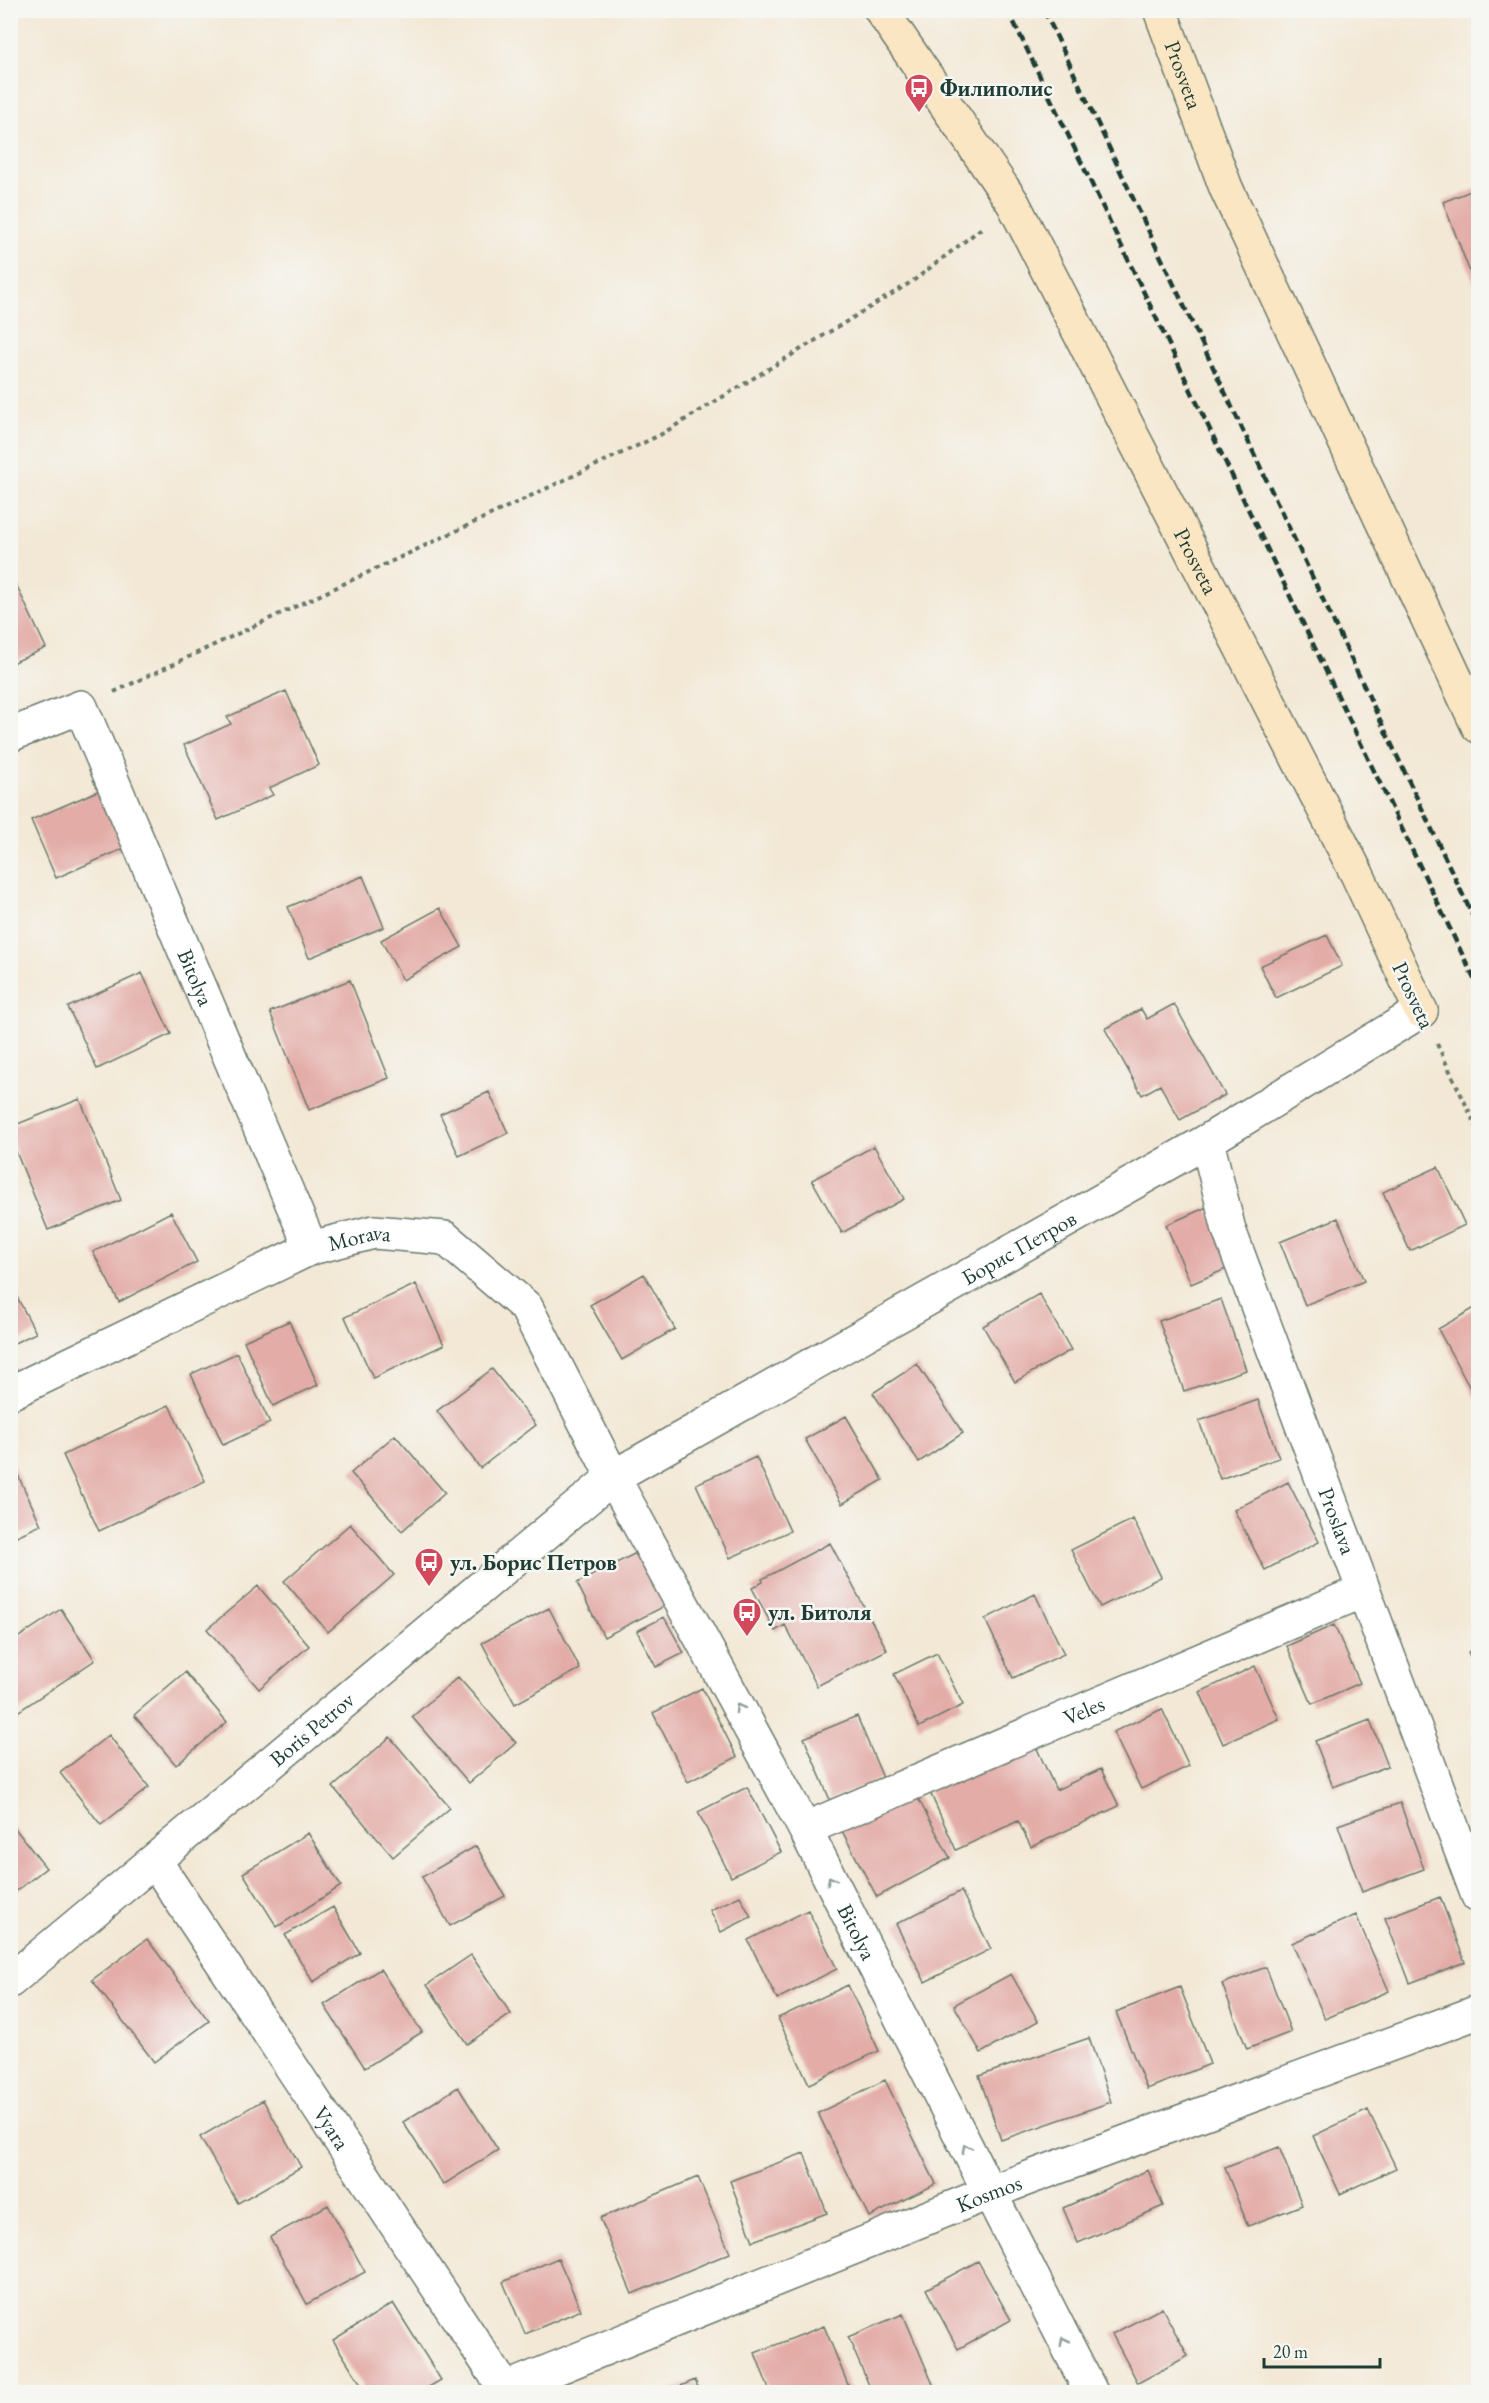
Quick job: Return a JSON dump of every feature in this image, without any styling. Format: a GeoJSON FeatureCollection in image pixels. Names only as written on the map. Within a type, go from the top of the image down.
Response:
{"type":"FeatureCollection","features":[{"type":"Feature","properties":{"kind":"street","name":"Prosveta"},"geometry":{"type":"LineString","coordinates":[[881,10],[1013,203],[1357,874],[1420,1011]]}},
{"type":"Feature","properties":{"kind":"street","name":"Prosveta"},"geometry":{"type":"LineString","coordinates":[[1160,10],[1226,188],[1479,726]]}},
{"type":"Feature","properties":{"kind":"street"},"geometry":{"type":"LineString","coordinates":[[10,735],[81,707]]}},
{"type":"Feature","properties":{"kind":"street","name":"Bitolya"},"geometry":{"type":"LineString","coordinates":[[81,707],[311,1248]]}},
{"type":"Feature","properties":{"kind":"street","name":"Борис Петров"},"geometry":{"type":"LineString","coordinates":[[613,1477],[1207,1141],[1420,1011]]}},
{"type":"Feature","properties":{"kind":"street","name":"Proslava"},"geometry":{"type":"LineString","coordinates":[[1207,1141],[1229,1230],[1479,1896]]}},
{"type":"Feature","properties":{"kind":"street","name":"Morava"},"geometry":{"type":"LineString","coordinates":[[10,1393],[311,1248],[374,1232],[445,1238],[526,1308],[613,1477]]}},
{"type":"Feature","properties":{"kind":"street","name":"Bitolya"},"geometry":{"type":"LineString","coordinates":[[613,1477],[805,1829],[1091,2392]]}},
{"type":"Feature","properties":{"kind":"street","name":"Boris Petrov"},"geometry":{"type":"LineString","coordinates":[[10,1981],[613,1477]]}},
{"type":"Feature","properties":{"kind":"street","name":"Veles"},"geometry":{"type":"LineString","coordinates":[[805,1829],[1363,1591]]}},
{"type":"Feature","properties":{"kind":"street","name":"Vyara"},"geometry":{"type":"LineString","coordinates":[[156,1861],[506,2391]]}},
{"type":"Feature","properties":{"kind":"street","name":"Kosmos"},"geometry":{"type":"LineString","coordinates":[[506,2391],[988,2193],[1479,2012]]}},
{"type":"Feature","properties":{"kind":"path"},"geometry":{"type":"LineString","coordinates":[[81,707],[660,435],[913,281],[1013,203]]}},
{"type":"Feature","properties":{"kind":"path","name":"Prosveta"},"geometry":{"type":"LineString","coordinates":[[1420,1011],[1479,1130]]}},
{"type":"Feature","properties":{"kind":"building"},"geometry":{"type":"Polygon","coordinates":[[[1478,188],[1478,293],[1443,202],[1478,188]]]}},
{"type":"Feature","properties":{"kind":"building"},"geometry":{"type":"Polygon","coordinates":[[[13,578],[46,648],[10,664],[10,580],[13,578]]]}},
{"type":"Feature","properties":{"kind":"building"},"geometry":{"type":"Polygon","coordinates":[[[286,691],[319,765],[269,788],[273,795],[218,820],[184,745],[231,724],[227,717],[286,691]]]}},
{"type":"Feature","properties":{"kind":"building"},"geometry":{"type":"Polygon","coordinates":[[[100,790],[125,848],[56,878],[31,820],[100,790]]]}},
{"type":"Feature","properties":{"kind":"building"},"geometry":{"type":"Polygon","coordinates":[[[363,876],[384,927],[309,958],[288,907],[363,876]]]}},
{"type":"Feature","properties":{"kind":"building"},"geometry":{"type":"Polygon","coordinates":[[[440,908],[462,947],[403,980],[381,940],[440,908]]]}},
{"type":"Feature","properties":{"kind":"building"},"geometry":{"type":"Polygon","coordinates":[[[1327,935],[1342,966],[1276,998],[1260,966],[1327,935]]]}},
{"type":"Feature","properties":{"kind":"building"},"geometry":{"type":"Polygon","coordinates":[[[142,973],[171,1034],[97,1069],[68,1007],[142,973]]]}},
{"type":"Feature","properties":{"kind":"building"},"geometry":{"type":"Polygon","coordinates":[[[350,980],[389,1078],[309,1110],[270,1012],[350,980]]]}},
{"type":"Feature","properties":{"kind":"building"},"geometry":{"type":"Polygon","coordinates":[[[1174,1004],[1225,1095],[1180,1120],[1160,1085],[1142,1095],[1105,1029],[1141,1009],[1147,1019],[1174,1004]]]}},
{"type":"Feature","properties":{"kind":"building"},"geometry":{"type":"Polygon","coordinates":[[[489,1092],[508,1133],[459,1156],[440,1114],[489,1092]]]}},
{"type":"Feature","properties":{"kind":"building"},"geometry":{"type":"Polygon","coordinates":[[[80,1099],[121,1200],[48,1230],[10,1137],[10,1127],[80,1099]]]}},
{"type":"Feature","properties":{"kind":"building"},"geometry":{"type":"Polygon","coordinates":[[[874,1146],[904,1199],[842,1233],[812,1180],[874,1146]]]}},
{"type":"Feature","properties":{"kind":"building"},"geometry":{"type":"Polygon","coordinates":[[[1438,1167],[1465,1225],[1410,1251],[1383,1192],[1438,1167]]]}},
{"type":"Feature","properties":{"kind":"building"},"geometry":{"type":"Polygon","coordinates":[[[1207,1207],[1233,1266],[1191,1284],[1166,1225],[1207,1207]]]}},
{"type":"Feature","properties":{"kind":"building"},"geometry":{"type":"Polygon","coordinates":[[[171,1212],[197,1262],[119,1302],[93,1252],[171,1212]]]}},
{"type":"Feature","properties":{"kind":"building"},"geometry":{"type":"Polygon","coordinates":[[[1338,1218],[1364,1281],[1305,1305],[1280,1242],[1338,1218]]]}},
{"type":"Feature","properties":{"kind":"building"},"geometry":{"type":"Polygon","coordinates":[[[644,1274],[675,1329],[622,1360],[590,1305],[644,1274]]]}},
{"type":"Feature","properties":{"kind":"building"},"geometry":{"type":"Polygon","coordinates":[[[10,1284],[36,1333],[10,1345],[10,1284]]]}},
{"type":"Feature","properties":{"kind":"building"},"geometry":{"type":"Polygon","coordinates":[[[416,1284],[444,1345],[373,1378],[345,1317],[416,1284]]]}},
{"type":"Feature","properties":{"kind":"building"},"geometry":{"type":"Polygon","coordinates":[[[1039,1294],[1071,1350],[1015,1382],[983,1326],[1039,1294]]]}},
{"type":"Feature","properties":{"kind":"building"},"geometry":{"type":"Polygon","coordinates":[[[1221,1299],[1246,1370],[1184,1391],[1159,1321],[1221,1299]]]}},
{"type":"Feature","properties":{"kind":"building"},"geometry":{"type":"Polygon","coordinates":[[[1478,1306],[1478,1403],[1438,1329],[1478,1306]]]}},
{"type":"Feature","properties":{"kind":"building"},"geometry":{"type":"Polygon","coordinates":[[[289,1321],[318,1385],[273,1406],[244,1341],[289,1321]]]}},
{"type":"Feature","properties":{"kind":"building"},"geometry":{"type":"Polygon","coordinates":[[[237,1353],[270,1423],[223,1445],[191,1374],[237,1353]]]}},
{"type":"Feature","properties":{"kind":"building"},"geometry":{"type":"Polygon","coordinates":[[[917,1364],[963,1433],[919,1462],[873,1393],[917,1364]]]}},
{"type":"Feature","properties":{"kind":"building"},"geometry":{"type":"Polygon","coordinates":[[[492,1369],[536,1425],[480,1468],[437,1411],[492,1369]]]}},
{"type":"Feature","properties":{"kind":"building"},"geometry":{"type":"Polygon","coordinates":[[[1258,1400],[1279,1458],[1220,1479],[1199,1421],[1258,1400]]]}},
{"type":"Feature","properties":{"kind":"building"},"geometry":{"type":"Polygon","coordinates":[[[169,1405],[205,1481],[99,1531],[63,1455],[169,1405]]]}},
{"type":"Feature","properties":{"kind":"building"},"geometry":{"type":"Polygon","coordinates":[[[846,1416],[883,1480],[842,1504],[805,1439],[846,1416]]]}},
{"type":"Feature","properties":{"kind":"building"},"geometry":{"type":"Polygon","coordinates":[[[395,1435],[445,1493],[402,1531],[351,1473],[395,1435]]]}},
{"type":"Feature","properties":{"kind":"building"},"geometry":{"type":"Polygon","coordinates":[[[756,1457],[790,1531],[730,1558],[696,1484],[756,1457]]]}},
{"type":"Feature","properties":{"kind":"building"},"geometry":{"type":"Polygon","coordinates":[[[10,1458],[41,1525],[10,1539],[10,1458]]]}},
{"type":"Feature","properties":{"kind":"building"},"geometry":{"type":"Polygon","coordinates":[[[1288,1482],[1319,1542],[1265,1570],[1234,1510],[1288,1482]]]}},
{"type":"Feature","properties":{"kind":"building"},"geometry":{"type":"Polygon","coordinates":[[[1133,1519],[1161,1577],[1100,1607],[1071,1550],[1133,1519]]]}},
{"type":"Feature","properties":{"kind":"building"},"geometry":{"type":"Polygon","coordinates":[[[350,1524],[394,1575],[328,1632],[284,1581],[350,1524]]]}},
{"type":"Feature","properties":{"kind":"building"},"geometry":{"type":"Polygon","coordinates":[[[830,1543],[887,1650],[817,1686],[785,1625],[775,1631],[752,1588],[763,1582],[762,1579],[830,1543]]]}},
{"type":"Feature","properties":{"kind":"building"},"geometry":{"type":"Polygon","coordinates":[[[638,1552],[665,1606],[604,1637],[577,1583],[638,1552]]]}},
{"type":"Feature","properties":{"kind":"building"},"geometry":{"type":"Polygon","coordinates":[[[258,1586],[309,1646],[259,1689],[207,1629],[258,1586]]]}},
{"type":"Feature","properties":{"kind":"building"},"geometry":{"type":"Polygon","coordinates":[[[1035,1594],[1064,1654],[1013,1678],[985,1619],[1035,1594]]]}},
{"type":"Feature","properties":{"kind":"building"},"geometry":{"type":"Polygon","coordinates":[[[549,1608],[580,1669],[515,1704],[482,1643],[549,1608]]]}},
{"type":"Feature","properties":{"kind":"building"},"geometry":{"type":"Polygon","coordinates":[[[61,1609],[95,1660],[10,1717],[10,1643],[61,1609]]]}},
{"type":"Feature","properties":{"kind":"building"},"geometry":{"type":"Polygon","coordinates":[[[664,1617],[684,1653],[656,1667],[637,1631],[664,1617]]]}},
{"type":"Feature","properties":{"kind":"building"},"geometry":{"type":"Polygon","coordinates":[[[1334,1625],[1360,1683],[1312,1704],[1287,1646],[1334,1625]]]}},
{"type":"Feature","properties":{"kind":"building"},"geometry":{"type":"Polygon","coordinates":[[[1478,1647],[1478,1673],[1468,1652],[1478,1647]]]}},
{"type":"Feature","properties":{"kind":"building"},"geometry":{"type":"Polygon","coordinates":[[[937,1653],[963,1705],[919,1727],[894,1674],[937,1653]]]}},
{"type":"Feature","properties":{"kind":"building"},"geometry":{"type":"Polygon","coordinates":[[[1255,1666],[1279,1719],[1223,1744],[1200,1692],[1255,1666]]]}},
{"type":"Feature","properties":{"kind":"building"},"geometry":{"type":"Polygon","coordinates":[[[185,1672],[227,1722],[176,1765],[134,1715],[185,1672]]]}},
{"type":"Feature","properties":{"kind":"building"},"geometry":{"type":"Polygon","coordinates":[[[458,1677],[516,1743],[469,1783],[412,1717],[458,1677]]]}},
{"type":"Feature","properties":{"kind":"building"},"geometry":{"type":"Polygon","coordinates":[[[702,1688],[737,1757],[688,1782],[653,1713],[702,1688]]]}},
{"type":"Feature","properties":{"kind":"building"},"geometry":{"type":"Polygon","coordinates":[[[1162,1709],[1189,1766],[1141,1789],[1113,1732],[1162,1709]]]}},
{"type":"Feature","properties":{"kind":"building"},"geometry":{"type":"Polygon","coordinates":[[[857,1716],[883,1778],[830,1800],[804,1738],[857,1716]]]}},
{"type":"Feature","properties":{"kind":"building"},"geometry":{"type":"Polygon","coordinates":[[[1370,1720],[1388,1766],[1333,1787],[1315,1741],[1370,1720]]]}},
{"type":"Feature","properties":{"kind":"building"},"geometry":{"type":"Polygon","coordinates":[[[109,1735],[149,1787],[101,1825],[60,1773],[109,1735]]]}},
{"type":"Feature","properties":{"kind":"building"},"geometry":{"type":"Polygon","coordinates":[[[390,1737],[450,1808],[393,1857],[333,1787],[390,1737]]]}},
{"type":"Feature","properties":{"kind":"building"},"geometry":{"type":"Polygon","coordinates":[[[1034,1742],[1056,1790],[1101,1769],[1119,1806],[1031,1847],[1018,1821],[956,1850],[929,1790],[1034,1742]]]}},
{"type":"Feature","properties":{"kind":"building"},"geometry":{"type":"Polygon","coordinates":[[[747,1787],[781,1852],[731,1877],[698,1812],[747,1787]]]}},
{"type":"Feature","properties":{"kind":"building"},"geometry":{"type":"Polygon","coordinates":[[[914,1791],[950,1858],[877,1897],[841,1829],[914,1791]]]}},
{"type":"Feature","properties":{"kind":"building"},"geometry":{"type":"Polygon","coordinates":[[[1400,1803],[1424,1869],[1362,1892],[1338,1825],[1400,1803]]]}},
{"type":"Feature","properties":{"kind":"building"},"geometry":{"type":"Polygon","coordinates":[[[10,1822],[46,1868],[10,1896],[10,1822]]]}},
{"type":"Feature","properties":{"kind":"building"},"geometry":{"type":"Polygon","coordinates":[[[308,1833],[341,1886],[277,1927],[243,1873],[308,1833]]]}},
{"type":"Feature","properties":{"kind":"building"},"geometry":{"type":"Polygon","coordinates":[[[476,1846],[505,1896],[450,1926],[422,1877],[476,1846]]]}},
{"type":"Feature","properties":{"kind":"building"},"geometry":{"type":"Polygon","coordinates":[[[961,1891],[991,1949],[925,1982],[896,1924],[961,1891]]]}},
{"type":"Feature","properties":{"kind":"building"},"geometry":{"type":"Polygon","coordinates":[[[740,1896],[751,1917],[721,1932],[710,1910],[740,1896]]]}},
{"type":"Feature","properties":{"kind":"building"},"geometry":{"type":"Polygon","coordinates":[[[1440,1897],[1465,1962],[1410,1983],[1385,1918],[1440,1897]]]}},
{"type":"Feature","properties":{"kind":"building"},"geometry":{"type":"Polygon","coordinates":[[[333,1907],[360,1953],[313,1982],[285,1935],[333,1907]]]}},
{"type":"Feature","properties":{"kind":"building"},"geometry":{"type":"Polygon","coordinates":[[[808,1910],[837,1969],[777,1999],[748,1940],[808,1910]]]}},
{"type":"Feature","properties":{"kind":"building"},"geometry":{"type":"Polygon","coordinates":[[[1356,1915],[1389,1991],[1325,2019],[1292,1943],[1356,1915]]]}},
{"type":"Feature","properties":{"kind":"building"},"geometry":{"type":"Polygon","coordinates":[[[147,1939],[209,2021],[154,2062],[92,1980],[147,1939]]]}},
{"type":"Feature","properties":{"kind":"building"},"geometry":{"type":"Polygon","coordinates":[[[471,1955],[511,2014],[467,2044],[427,1985],[471,1955]]]}},
{"type":"Feature","properties":{"kind":"building"},"geometry":{"type":"Polygon","coordinates":[[[1266,1967],[1291,2032],[1247,2049],[1222,1984],[1266,1967]]]}},
{"type":"Feature","properties":{"kind":"building"},"geometry":{"type":"Polygon","coordinates":[[[380,1969],[422,2032],[365,2068],[324,2005],[380,1969]]]}},
{"type":"Feature","properties":{"kind":"building"},"geometry":{"type":"Polygon","coordinates":[[[1011,1974],[1038,2021],[981,2053],[954,2005],[1011,1974]]]}},
{"type":"Feature","properties":{"kind":"building"},"geometry":{"type":"Polygon","coordinates":[[[848,1985],[879,2051],[809,2084],[778,2018],[848,1985]]]}},
{"type":"Feature","properties":{"kind":"building"},"geometry":{"type":"Polygon","coordinates":[[[1180,1987],[1210,2064],[1147,2089],[1116,2012],[1180,1987]]]}},
{"type":"Feature","properties":{"kind":"building"},"geometry":{"type":"Polygon","coordinates":[[[1089,2038],[1111,2102],[1001,2140],[979,2076],[1089,2038]]]}},
{"type":"Feature","properties":{"kind":"building"},"geometry":{"type":"Polygon","coordinates":[[[885,2080],[936,2184],[869,2217],[818,2113],[885,2080]]]}},
{"type":"Feature","properties":{"kind":"building"},"geometry":{"type":"Polygon","coordinates":[[[458,2087],[498,2150],[443,2185],[403,2122],[458,2087]]]}},
{"type":"Feature","properties":{"kind":"building"},"geometry":{"type":"Polygon","coordinates":[[[263,2100],[301,2167],[238,2203],[200,2137],[263,2100]]]}},
{"type":"Feature","properties":{"kind":"building"},"geometry":{"type":"Polygon","coordinates":[[[1368,2110],[1396,2168],[1340,2194],[1313,2136],[1368,2110]]]}},
{"type":"Feature","properties":{"kind":"building"},"geometry":{"type":"Polygon","coordinates":[[[1279,2147],[1302,2205],[1248,2226],[1225,2168],[1279,2147]]]}},
{"type":"Feature","properties":{"kind":"building"},"geometry":{"type":"Polygon","coordinates":[[[804,2153],[827,2213],[753,2241],[730,2181],[804,2153]]]}},
{"type":"Feature","properties":{"kind":"building"},"geometry":{"type":"Polygon","coordinates":[[[1148,2170],[1163,2206],[1078,2243],[1063,2208],[1148,2170]]]}},
{"type":"Feature","properties":{"kind":"building"},"geometry":{"type":"Polygon","coordinates":[[[698,2177],[730,2253],[632,2294],[600,2218],[698,2177]]]}},
{"type":"Feature","properties":{"kind":"building"},"geometry":{"type":"Polygon","coordinates":[[[328,2205],[365,2272],[307,2304],[270,2237],[328,2205]]]}},
{"type":"Feature","properties":{"kind":"building"},"geometry":{"type":"Polygon","coordinates":[[[558,2258],[581,2310],[525,2334],[503,2282],[558,2258]]]}},
{"type":"Feature","properties":{"kind":"building"},"geometry":{"type":"Polygon","coordinates":[[[978,2261],[1011,2320],[958,2349],[926,2289],[978,2261]]]}},
{"type":"Feature","properties":{"kind":"building"},"geometry":{"type":"Polygon","coordinates":[[[393,2303],[441,2380],[420,2392],[366,2392],[333,2340],[393,2303]]]}},
{"type":"Feature","properties":{"kind":"building"},"geometry":{"type":"Polygon","coordinates":[[[1162,2308],[1188,2356],[1138,2383],[1112,2334],[1162,2308]]]}},
{"type":"Feature","properties":{"kind":"building"},"geometry":{"type":"Polygon","coordinates":[[[903,2314],[935,2389],[927,2392],[872,2392],[848,2337],[903,2314]]]}},
{"type":"Feature","properties":{"kind":"building"},"geometry":{"type":"Polygon","coordinates":[[[824,2326],[851,2392],[770,2392],[755,2353],[824,2326]]]}},
{"type":"Feature","properties":{"kind":"building"},"geometry":{"type":"Polygon","coordinates":[[[695,2380],[700,2392],[666,2392],[695,2380]]]}},
{"type":"Feature","properties":{"kind":"railway"},"geometry":{"type":"LineString","coordinates":[[1008,10],[1478,987]]}},
{"type":"Feature","properties":{"kind":"railway"},"geometry":{"type":"LineString","coordinates":[[1044,10],[1478,927]]}},
{"type":"Feature","properties":{"kind":"place","name":"Филиполис"},"geometry":{"type":"Point","coordinates":[919,114]}},
{"type":"Feature","properties":{"kind":"place","name":"ул. Борис Петров"},"geometry":{"type":"Point","coordinates":[429,1588]}},
{"type":"Feature","properties":{"kind":"place","name":"ул. Битоля"},"geometry":{"type":"Point","coordinates":[747,1638]}}]}
